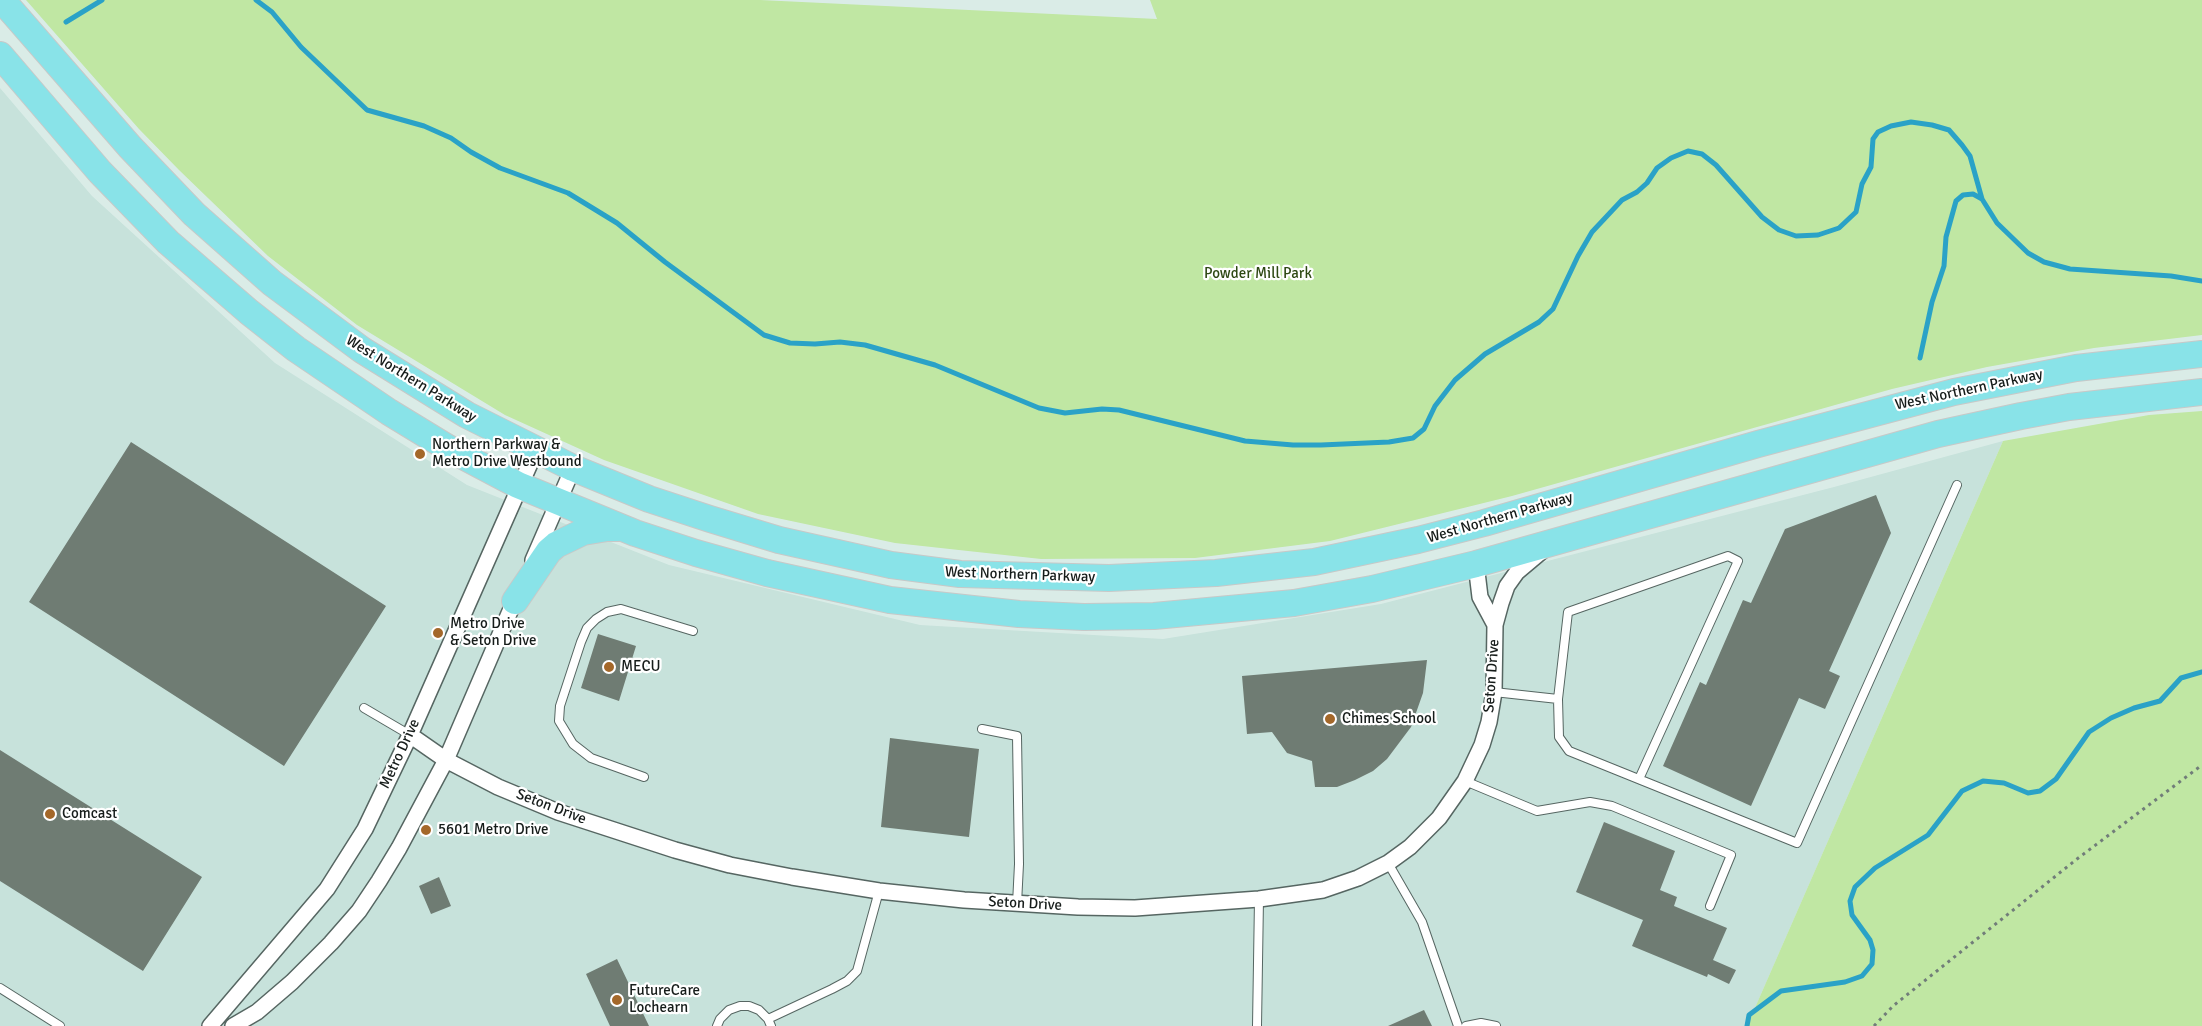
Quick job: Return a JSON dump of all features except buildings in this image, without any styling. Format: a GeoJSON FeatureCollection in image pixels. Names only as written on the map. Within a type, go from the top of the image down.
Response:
{"type":"FeatureCollection","features":[{"type":"Feature","properties":{"kind":"main road","name":"West Northern Parkway"},"geometry":{"type":"LineString","coordinates":[[2,0],[160,180],[194,214],[272,283],[362,350],[407,379],[467,415],[536,450],[649,499],[779,540],[891,565],[960,574],[1109,578],[1227,572],[1314,562],[1362,553],[1484,523],[1758,444],[1954,392],[2066,370],[2202,354]]}},
{"type":"Feature","properties":{"kind":"main road"},"geometry":{"type":"LineString","coordinates":[[0,55],[100,172],[168,242],[296,349],[388,412],[448,448],[519,485],[624,528],[696,554],[834,589],[890,600],[1019,614],[1154,616],[1294,603],[1372,589],[1476,564],[1766,481],[1948,432],[2069,407],[2202,392]]}},
{"type":"Feature","properties":{"kind":"main road"},"geometry":{"type":"LineString","coordinates":[[1476,564],[1484,523]]}},
{"type":"Feature","properties":{"kind":"main road"},"geometry":{"type":"LineString","coordinates":[[515,601],[549,551],[556,545],[574,535],[594,529],[624,528]]}},
{"type":"Feature","properties":{"kind":"street","name":"Metro Drive"},"geometry":{"type":"LineString","coordinates":[[210,1026],[327,889],[365,829],[410,735],[536,450]]}},
{"type":"Feature","properties":{"kind":"street"},"geometry":{"type":"LineString","coordinates":[[233,1026],[256,1012],[292,982],[331,943],[359,911],[399,848],[446,760],[573,468]]}},
{"type":"Feature","properties":{"kind":"street","name":"Seton Drive"},"geometry":{"type":"LineString","coordinates":[[410,735],[446,760],[498,787],[558,812],[675,850],[730,865],[792,877],[879,891],[1017,904],[1134,908],[1259,899],[1323,890],[1358,878],[1388,863],[1424,834],[1439,818],[1465,782],[1482,745],[1494,692],[1495,625],[1508,586],[1530,560],[1554,542]]}},
{"type":"Feature","properties":{"kind":"street","name":"Seton Drive"},"geometry":{"type":"LineString","coordinates":[[1476,564],[1480,597],[1495,625]]}},
{"type":"Feature","properties":{"kind":"lane"},"geometry":{"type":"LineString","coordinates":[[1639,779],[1738,561],[1728,556],[1568,612],[1558,699],[1559,737],[1569,751],[1797,843],[1957,485]]}},
{"type":"Feature","properties":{"kind":"lane"},"geometry":{"type":"LineString","coordinates":[[644,777],[591,758],[573,744],[560,721],[560,706],[581,642],[587,628],[596,619],[607,612],[621,609],[693,631]]}},
{"type":"Feature","properties":{"kind":"lane"},"geometry":{"type":"LineString","coordinates":[[1494,692],[1558,699]]}},
{"type":"Feature","properties":{"kind":"lane"},"geometry":{"type":"LineString","coordinates":[[364,708],[410,735]]}},
{"type":"Feature","properties":{"kind":"lane"},"geometry":{"type":"LineString","coordinates":[[982,729],[1017,736],[1019,864],[1017,904]]}},
{"type":"Feature","properties":{"kind":"lane"},"geometry":{"type":"LineString","coordinates":[[1465,782],[1537,811],[1590,802],[1612,806],[1731,855],[1710,906]]}},
{"type":"Feature","properties":{"kind":"lane"},"geometry":{"type":"LineString","coordinates":[[1388,863],[1422,922],[1458,1026]]}},
{"type":"Feature","properties":{"kind":"lane"},"geometry":{"type":"LineString","coordinates":[[717,1026],[720,1018],[729,1010],[740,1006],[749,1006],[759,1010],[769,1023],[847,981],[857,971],[879,891]]}},
{"type":"Feature","properties":{"kind":"lane"},"geometry":{"type":"LineString","coordinates":[[1257,1025],[1259,899]]}},
{"type":"Feature","properties":{"kind":"lane"},"geometry":{"type":"LineString","coordinates":[[0,988],[60,1026]]}},
{"type":"Feature","properties":{"kind":"lane"},"geometry":{"type":"LineString","coordinates":[[1466,1026],[1481,1023],[1496,1026]]}},
{"type":"Feature","properties":{"kind":"path"},"geometry":{"type":"LineString","coordinates":[[1874,1026],[1893,1006],[2067,866],[2202,765]]}},
{"type":"Feature","properties":{"kind":"shaded area"},"geometry":{"type":"Polygon","coordinates":[[[0,88],[92,196],[275,363],[467,485],[669,565],[920,625],[1163,639],[1381,604],[2003,441],[1747,1026],[0,1026],[0,88]]]}},
{"type":"Feature","properties":{"kind":"green space","name":"Powder Mill Park"},"geometry":{"type":"Polygon","coordinates":[[[26,0],[760,0],[1157,19],[1150,0],[2202,0],[2202,335],[2094,348],[1987,367],[1892,389],[1512,496],[1330,541],[1195,558],[1041,559],[895,543],[758,514],[604,460],[505,415],[357,325],[268,256],[179,170],[139,129],[26,0]]]}},
{"type":"Feature","properties":{"kind":"green space"},"geometry":{"type":"Polygon","coordinates":[[[2202,411],[2202,1026],[1747,1026],[2003,441],[2149,415],[2202,411]]]}},
{"type":"Feature","properties":{"kind":"waterway"},"geometry":{"type":"LineString","coordinates":[[66,22],[102,0]]}},
{"type":"Feature","properties":{"kind":"waterway"},"geometry":{"type":"LineString","coordinates":[[256,0],[272,12],[301,47],[367,110],[424,126],[451,138],[500,168],[568,193],[617,223],[665,262],[764,335],[790,343],[840,342],[865,345],[935,365],[1039,408],[1065,413],[1102,409],[1119,410],[1245,441],[1321,445],[1389,442],[1413,438],[1424,429],[1435,406],[1455,380],[1485,354],[1539,322],[1553,309],[1592,232],[1622,200],[1637,192],[1647,183],[1657,168],[1671,158],[1688,151],[1702,154],[1716,165],[1762,217],[1779,230],[1796,236],[1818,235],[1839,228],[1856,212],[1862,184],[1871,167],[1873,139],[1878,132],[1891,126],[1911,122],[1932,125],[1949,130],[1962,145],[1970,156],[1982,199],[1997,223],[2028,253],[2044,262],[2070,269],[2171,276],[2202,281]]}},
{"type":"Feature","properties":{"kind":"waterway"},"geometry":{"type":"LineString","coordinates":[[1920,358],[1932,302],[1944,266],[1946,237],[1956,201],[1963,195],[1973,194],[1982,199]]}},
{"type":"Feature","properties":{"kind":"waterway"},"geometry":{"type":"LineString","coordinates":[[1747,1026],[1749,1015],[1781,991],[1845,982],[1862,976],[1872,964],[1873,950],[1870,940],[1852,915],[1850,901],[1855,887],[1875,868],[1928,835],[1962,791],[1983,781],[2004,783],[2028,793],[2040,791],[2056,779],[2089,732],[2111,718],[2134,708],[2160,701],[2181,678],[2202,672]]}},
{"type":"Feature","properties":{"kind":"place","name":"Northern Parkway & Metro Drive Westbound"},"geometry":{"type":"Point","coordinates":[420,454]}},
{"type":"Feature","properties":{"kind":"place","name":"Metro Drive & Seton Drive"},"geometry":{"type":"Point","coordinates":[438,633]}},
{"type":"Feature","properties":{"kind":"place","name":"MECU"},"geometry":{"type":"Point","coordinates":[609,667]}},
{"type":"Feature","properties":{"kind":"place","name":"Chimes School"},"geometry":{"type":"Point","coordinates":[1330,719]}},
{"type":"Feature","properties":{"kind":"place","name":"Comcast"},"geometry":{"type":"Point","coordinates":[50,814]}},
{"type":"Feature","properties":{"kind":"place","name":"5601 Metro Drive"},"geometry":{"type":"Point","coordinates":[426,830]}},
{"type":"Feature","properties":{"kind":"place","name":"FutureCare Lochearn"},"geometry":{"type":"Point","coordinates":[617,1000]}}]}
